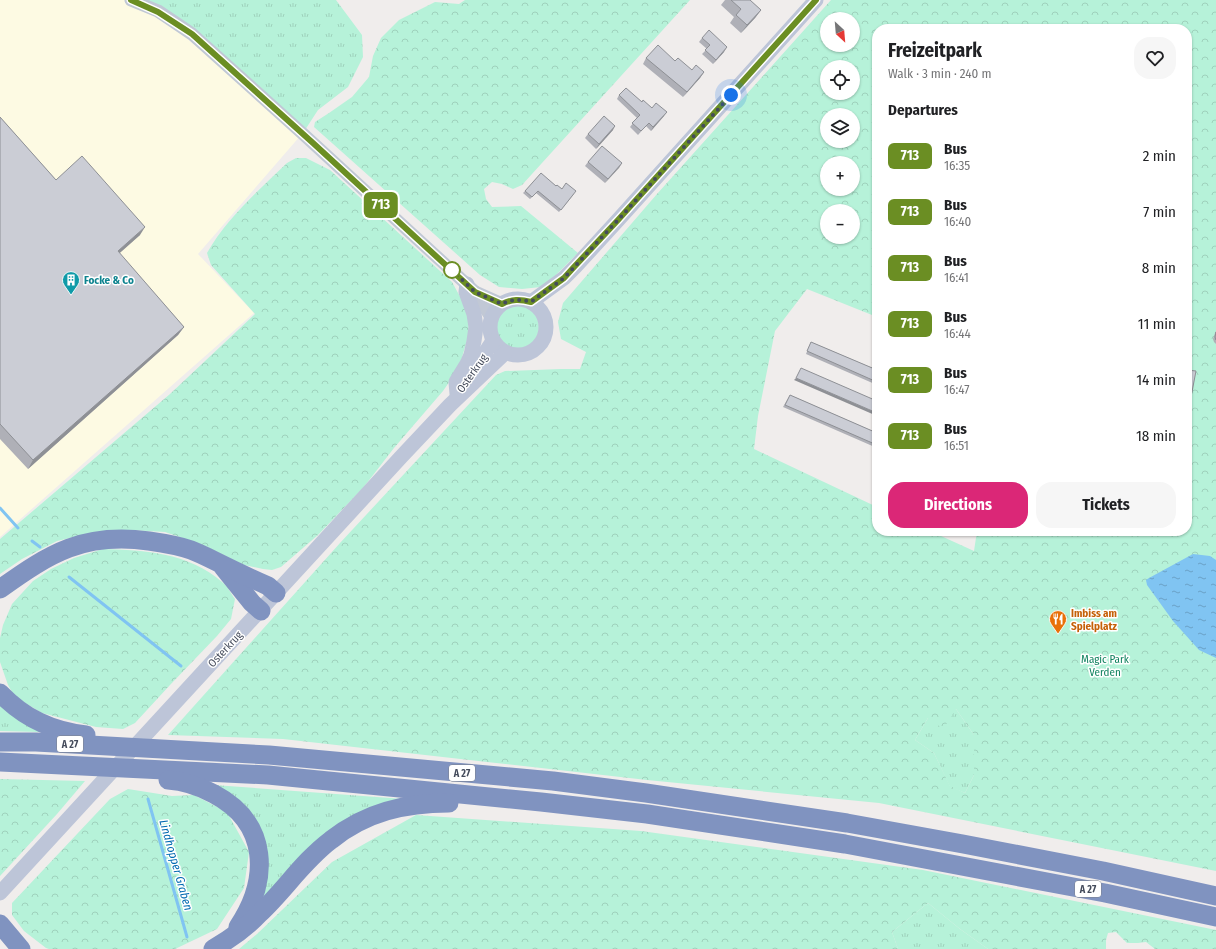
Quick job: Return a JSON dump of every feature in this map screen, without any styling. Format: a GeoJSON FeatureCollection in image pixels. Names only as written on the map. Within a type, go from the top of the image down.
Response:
{"type":"FeatureCollection","features":[{"type":"Feature","properties":{"kind":"highway"},"geometry":{"type":"LineString","coordinates":[[0,589],[51,555],[71,547],[92,541],[136,539],[191,550],[268,586],[276,593]]}},
{"type":"Feature","properties":{"kind":"highway"},"geometry":{"type":"LineString","coordinates":[[221,564],[252,603],[260,610]]}},
{"type":"Feature","properties":{"kind":"highway"},"geometry":{"type":"LineString","coordinates":[[0,605],[18,576]]}},
{"type":"Feature","properties":{"kind":"highway"},"geometry":{"type":"LineString","coordinates":[[0,693],[11,705],[33,720],[72,733],[123,738],[140,748]]}},
{"type":"Feature","properties":{"kind":"highway","name":"A 27"},"geometry":{"type":"LineString","coordinates":[[0,742],[36,742],[269,755],[553,781],[653,794],[847,823],[1103,871],[1216,896]]}},
{"type":"Feature","properties":{"kind":"highway","name":"A 27"},"geometry":{"type":"LineString","coordinates":[[0,762],[268,775],[529,801],[663,817],[845,844],[1105,893],[1216,917]]}},
{"type":"Feature","properties":{"kind":"highway"},"geometry":{"type":"LineString","coordinates":[[107,767],[124,777],[172,780],[186,782],[200,787],[226,801],[244,818],[253,833],[257,844],[260,857],[259,876],[249,908],[230,938]]}},
{"type":"Feature","properties":{"kind":"highway"},"geometry":{"type":"LineString","coordinates":[[213,949],[230,938],[260,914],[307,862],[330,840],[348,828],[371,816],[390,809],[432,803],[512,808],[529,801]]}},
{"type":"Feature","properties":{"kind":"highway"},"geometry":{"type":"LineString","coordinates":[[0,924],[21,949]]}},
{"type":"Feature","properties":{"kind":"highway"},"geometry":{"type":"LineString","coordinates":[[0,945],[11,949]]}},
{"type":"Feature","properties":{"kind":"main road"},"geometry":{"type":"LineString","coordinates":[[531,302],[564,278],[816,0]]}},
{"type":"Feature","properties":{"kind":"main road"},"geometry":{"type":"LineString","coordinates":[[491,318],[495,310],[502,304],[515,299],[531,302],[542,314],[564,278]]}},
{"type":"Feature","properties":{"kind":"main road"},"geometry":{"type":"LineString","coordinates":[[454,400],[456,382],[471,355],[474,341],[476,327],[474,314],[466,292],[471,288]]}},
{"type":"Feature","properties":{"kind":"main road","name":"Osterkrug"},"geometry":{"type":"LineString","coordinates":[[491,318],[490,334],[498,348],[512,355],[519,355],[532,352],[538,347],[542,340],[546,325],[542,314]]}},
{"type":"Feature","properties":{"kind":"main road","name":"Osterkrug"},"geometry":{"type":"LineString","coordinates":[[454,400],[493,341]]}},
{"type":"Feature","properties":{"kind":"main road","name":"Osterkrug"},"geometry":{"type":"LineString","coordinates":[[0,893],[454,400],[505,352]]}},
{"type":"Feature","properties":{"kind":"street"},"geometry":{"type":"LineString","coordinates":[[131,0],[158,12],[192,34],[471,288],[491,318]]}},
{"type":"Feature","properties":{"kind":"street"},"geometry":{"type":"LineString","coordinates":[[471,288],[502,304]]}},
{"type":"Feature","properties":{"kind":"shaded area"},"geometry":{"type":"Polygon","coordinates":[[[0,0],[128,0],[157,13],[301,135],[198,254],[254,313],[0,537],[0,0]]]}},
{"type":"Feature","properties":{"kind":"green space"},"geometry":{"type":"Polygon","coordinates":[[[134,0],[336,0],[362,35],[363,57],[348,87],[318,110],[305,130],[193,33],[134,0]]]}},
{"type":"Feature","properties":{"kind":"green space"},"geometry":{"type":"Polygon","coordinates":[[[465,0],[690,0],[522,185],[513,189],[502,184],[492,182],[484,189],[486,199],[492,207],[521,206],[578,253],[556,275],[541,287],[522,289],[499,287],[480,275],[314,127],[315,122],[352,97],[369,77],[373,56],[381,38],[399,20],[435,2],[459,4],[465,0]]]}},
{"type":"Feature","properties":{"kind":"green space","name":"Magic Park Verden"},"geometry":{"type":"Polygon","coordinates":[[[831,0],[1216,0],[1216,871],[879,803],[647,780],[283,739],[168,735],[340,543],[496,375],[505,371],[580,369],[586,352],[561,339],[558,322],[563,303],[657,194],[820,12],[820,52],[860,52],[860,12],[820,12],[831,0]],[[956,709],[943,729],[928,718],[915,740],[934,753],[950,786],[965,793],[974,775],[974,735],[956,709]]]}},
{"type":"Feature","properties":{"kind":"green space"},"geometry":{"type":"Polygon","coordinates":[[[296,158],[306,158],[330,170],[452,282],[463,302],[468,318],[469,333],[459,368],[443,391],[394,448],[363,488],[318,535],[281,567],[272,570],[244,565],[203,545],[165,532],[130,530],[83,535],[57,541],[22,559],[0,574],[0,539],[170,394],[255,314],[211,265],[207,253],[224,228],[244,205],[287,163],[296,158]]]}},
{"type":"Feature","properties":{"kind":"green space"},"geometry":{"type":"Polygon","coordinates":[[[513,305],[521,305],[533,311],[539,323],[539,331],[533,343],[521,349],[513,349],[501,343],[495,331],[495,323],[501,311],[513,305]]]}},
{"type":"Feature","properties":{"kind":"green space"},"geometry":{"type":"Polygon","coordinates":[[[103,549],[135,550],[181,559],[209,572],[228,588],[235,599],[231,619],[217,636],[135,723],[123,729],[96,727],[42,713],[15,697],[8,685],[0,662],[0,638],[3,625],[12,604],[33,581],[51,569],[74,558],[103,549]]]}},
{"type":"Feature","properties":{"kind":"green space"},"geometry":{"type":"Polygon","coordinates":[[[0,703],[39,729],[39,732],[0,731],[0,703]]]}},
{"type":"Feature","properties":{"kind":"green space"},"geometry":{"type":"Polygon","coordinates":[[[956,709],[974,735],[974,775],[965,793],[950,787],[934,753],[915,740],[928,718],[956,709]]]}},
{"type":"Feature","properties":{"kind":"green space"},"geometry":{"type":"Polygon","coordinates":[[[0,779],[85,781],[0,876],[0,779]]]}},
{"type":"Feature","properties":{"kind":"green space"},"geometry":{"type":"Polygon","coordinates":[[[214,785],[404,799],[361,817],[259,909],[266,863],[214,785]]]}},
{"type":"Feature","properties":{"kind":"green space"},"geometry":{"type":"Polygon","coordinates":[[[128,789],[172,796],[194,795],[227,812],[249,852],[244,888],[217,929],[175,949],[46,948],[24,931],[12,915],[12,903],[110,799],[128,789]]]}},
{"type":"Feature","properties":{"kind":"green space"},"geometry":{"type":"Polygon","coordinates":[[[416,815],[641,831],[923,870],[1216,930],[1216,949],[1155,949],[1146,942],[1127,943],[1116,932],[1108,933],[1106,949],[988,949],[928,903],[892,932],[898,949],[239,949],[257,934],[332,862],[416,815]]]}},
{"type":"Feature","properties":{"kind":"green space"},"geometry":{"type":"Polygon","coordinates":[[[928,903],[988,949],[898,949],[892,932],[928,903]]]}},
{"type":"Feature","properties":{"kind":"water"},"geometry":{"type":"Polygon","coordinates":[[[1193,554],[1210,556],[1216,560],[1216,658],[1199,650],[1173,621],[1147,585],[1146,580],[1193,554]]]}},
{"type":"Feature","properties":{"kind":"building"},"geometry":{"type":"Polygon","coordinates":[[[731,0],[750,0],[761,10],[747,25],[736,15],[741,9],[731,0]]]}},
{"type":"Feature","properties":{"kind":"building"},"geometry":{"type":"Polygon","coordinates":[[[709,30],[727,47],[716,60],[705,50],[710,45],[702,38],[709,30]]]}},
{"type":"Feature","properties":{"kind":"building"},"geometry":{"type":"Polygon","coordinates":[[[658,45],[675,61],[678,58],[692,70],[696,65],[704,72],[687,92],[646,58],[658,45]]]}},
{"type":"Feature","properties":{"kind":"building"},"geometry":{"type":"Polygon","coordinates":[[[626,88],[642,102],[643,100],[652,108],[656,103],[667,112],[653,127],[649,123],[641,131],[632,123],[640,115],[619,95],[626,88]]]}},
{"type":"Feature","properties":{"kind":"building"},"geometry":{"type":"Polygon","coordinates":[[[604,116],[615,126],[599,144],[588,134],[604,116]]]}},
{"type":"Feature","properties":{"kind":"building","name":"Focke & Co"},"geometry":{"type":"Polygon","coordinates":[[[0,117],[56,180],[82,156],[145,227],[118,251],[184,327],[33,460],[0,424],[0,117]]]}},
{"type":"Feature","properties":{"kind":"building"},"geometry":{"type":"Polygon","coordinates":[[[602,146],[622,163],[608,179],[588,162],[602,146]]]}},
{"type":"Feature","properties":{"kind":"building"},"geometry":{"type":"Polygon","coordinates":[[[541,173],[556,186],[557,185],[562,189],[566,183],[576,191],[561,210],[538,191],[532,197],[525,191],[541,173]]]}},
{"type":"Feature","properties":{"kind":"building"},"geometry":{"type":"Polygon","coordinates":[[[811,342],[872,368],[872,380],[807,351],[811,342]]]}},
{"type":"Feature","properties":{"kind":"building"},"geometry":{"type":"Polygon","coordinates":[[[801,368],[872,399],[872,411],[796,378],[801,368]]]}},
{"type":"Feature","properties":{"kind":"building"},"geometry":{"type":"Polygon","coordinates":[[[1192,371],[1196,371],[1192,392],[1192,371]]]}},
{"type":"Feature","properties":{"kind":"building"},"geometry":{"type":"Polygon","coordinates":[[[790,395],[872,431],[872,443],[785,405],[790,395]]]}},
{"type":"Feature","properties":{"kind":"waterway","name":"Lindhopper Graben"},"geometry":{"type":"LineString","coordinates":[[0,508],[18,528]]}},
{"type":"Feature","properties":{"kind":"waterway","name":"Lindhopper Graben"},"geometry":{"type":"LineString","coordinates":[[32,541],[40,547]]}},
{"type":"Feature","properties":{"kind":"waterway","name":"Lindhopper Graben"},"geometry":{"type":"LineString","coordinates":[[69,577],[181,666]]}},
{"type":"Feature","properties":{"kind":"waterway","name":"Lindhopper Graben"},"geometry":{"type":"LineString","coordinates":[[148,799],[187,937]]}},
{"type":"Feature","properties":{"kind":"bus line","name":"713"},"geometry":{"type":"LineString","coordinates":[[131,0],[158,12],[192,34],[475,292],[502,304],[515,299],[531,302],[564,278],[816,0]]}},
{"type":"Feature","properties":{"kind":"place","name":"Focke & Co"},"geometry":{"type":"Point","coordinates":[71,295]}},
{"type":"Feature","properties":{"kind":"place","name":"Imbiss am Spielplatz"},"geometry":{"type":"Point","coordinates":[1058,634]}},
{"type":"Feature","properties":{"kind":"route"},"geometry":{"type":"LineString","coordinates":[[452,270],[475,292],[502,304],[515,299],[531,302],[564,278],[731,95]]}}]}
